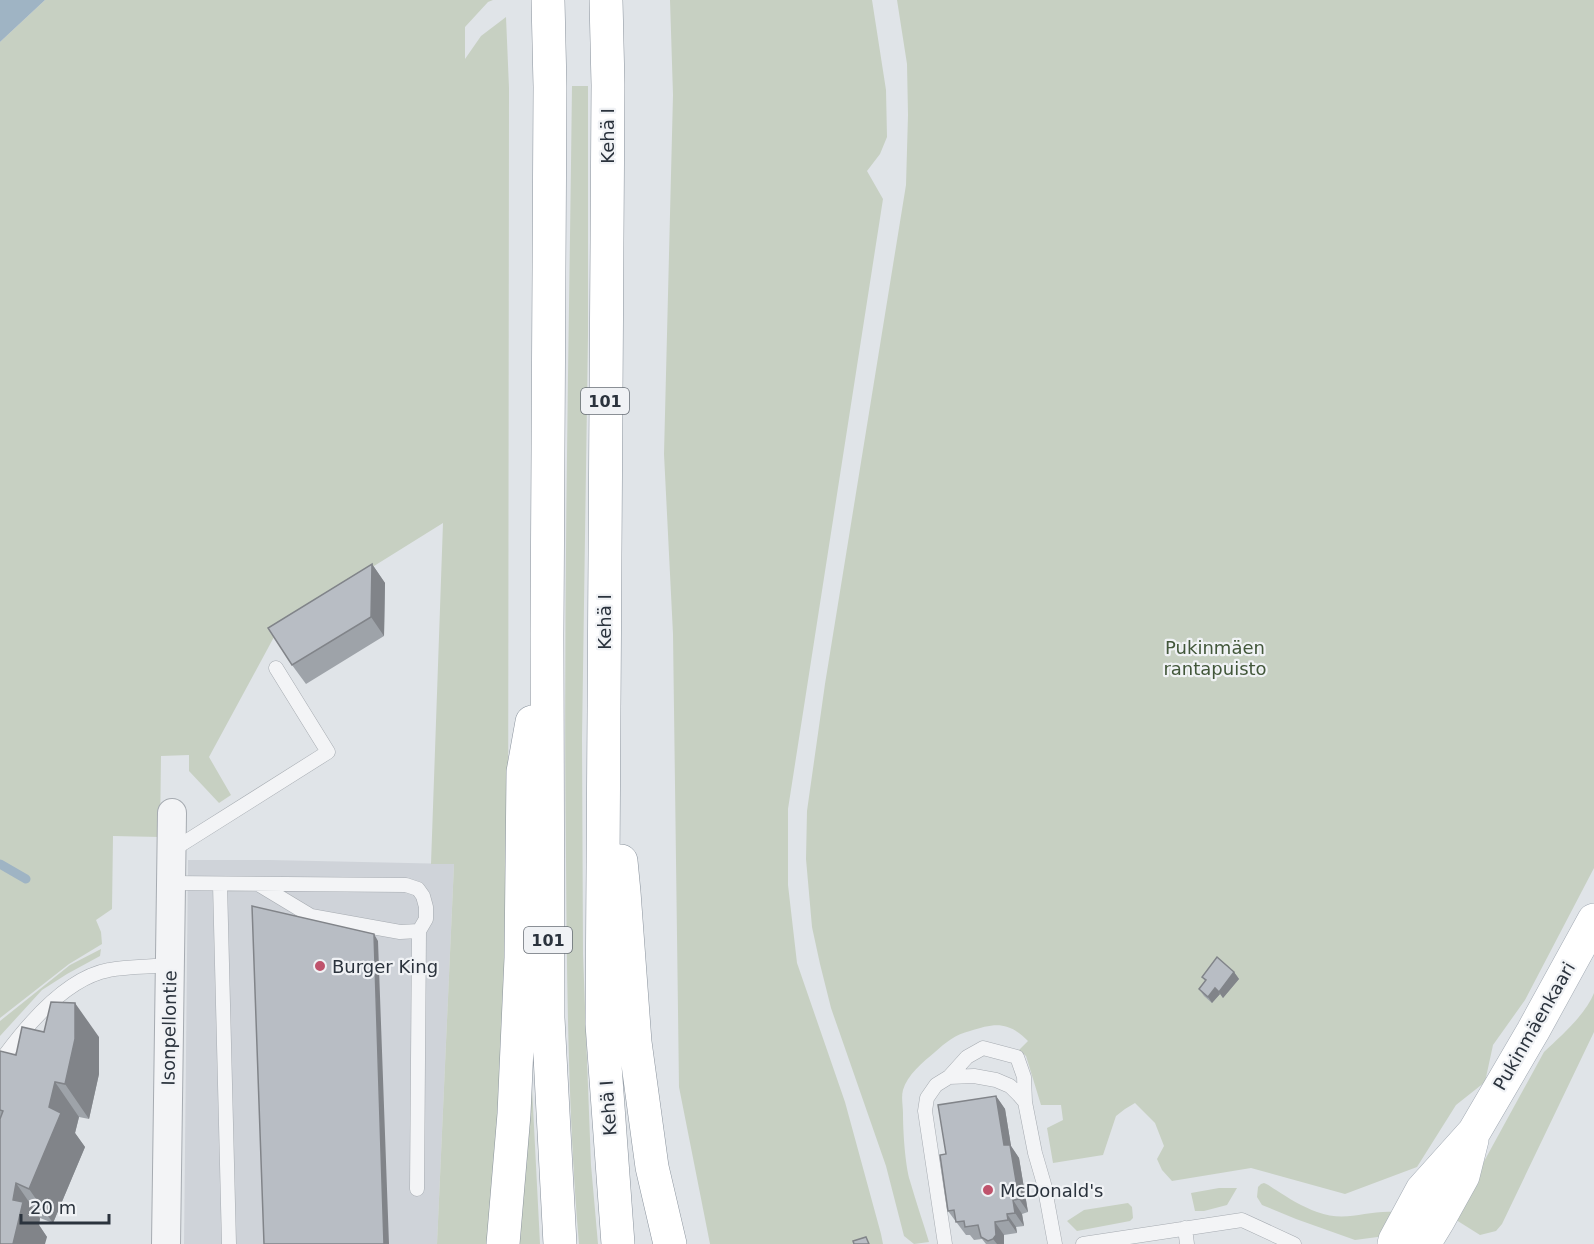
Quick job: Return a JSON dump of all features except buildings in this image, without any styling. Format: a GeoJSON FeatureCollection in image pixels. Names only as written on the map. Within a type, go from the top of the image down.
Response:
{"type":"FeatureCollection","features":[{"type":"Feature","properties":{"kind":"main road","name":"101"},"geometry":{"type":"LineString","coordinates":[[548,0],[550,87],[547,635],[548,1018],[560,1244]]}},
{"type":"Feature","properties":{"kind":"main road","name":"Kehä I"},"geometry":{"type":"LineString","coordinates":[[606,0],[608,86],[602,1024],[618,1244]]}},
{"type":"Feature","properties":{"kind":"main road"},"geometry":{"type":"LineString","coordinates":[[503,1244],[514,1114],[521,958],[523,772],[547,635]]}},
{"type":"Feature","properties":{"kind":"main road"},"geometry":{"type":"LineString","coordinates":[[603,717],[624,892],[635,1042],[652,1167],[670,1244]]}},
{"type":"Feature","properties":{"kind":"main road","name":"Pukinmäenkaari"},"geometry":{"type":"LineString","coordinates":[[1394,1244],[1422,1190],[1474,1132],[1594,920]]}},
{"type":"Feature","properties":{"kind":"main road","name":"Pukinmäenkaari"},"geometry":{"type":"LineString","coordinates":[[1424,1244],[1463,1176],[1474,1132]]}},
{"type":"Feature","properties":{"kind":"street","name":"Isonpellontie"},"geometry":{"type":"LineString","coordinates":[[166,1244],[172,813]]}},
{"type":"Feature","properties":{"kind":"lane"},"geometry":{"type":"LineString","coordinates":[[171,851],[328,752],[276,668]]}},
{"type":"Feature","properties":{"kind":"lane"},"geometry":{"type":"LineString","coordinates":[[171,883],[406,885],[418,889],[426,907],[426,919],[419,931],[417,1189]]}},
{"type":"Feature","properties":{"kind":"lane"},"geometry":{"type":"LineString","coordinates":[[220,884],[229,1244]]}},
{"type":"Feature","properties":{"kind":"lane"},"geometry":{"type":"LineString","coordinates":[[257,884],[311,916],[400,932],[419,931]]}},
{"type":"Feature","properties":{"kind":"lane"},"geometry":{"type":"LineString","coordinates":[[0,1062],[36,1018],[61,994],[85,978],[108,970],[170,965]]}},
{"type":"Feature","properties":{"kind":"lane"},"geometry":{"type":"LineString","coordinates":[[945,1244],[925,1111],[927,1098],[936,1085],[949,1077],[967,1057],[983,1048],[1017,1058],[1024,1077],[1025,1102],[1055,1244]]}},
{"type":"Feature","properties":{"kind":"lane"},"geometry":{"type":"LineString","coordinates":[[949,1077],[974,1076],[996,1080],[1010,1086],[1025,1102]]}},
{"type":"Feature","properties":{"kind":"lane"},"geometry":{"type":"LineString","coordinates":[[1083,1244],[1242,1220],[1294,1244]]}},
{"type":"Feature","properties":{"kind":"lane"},"geometry":{"type":"LineString","coordinates":[[1185,1228],[1186,1244]]}},
{"type":"Feature","properties":{"kind":"shaded area"},"geometry":{"type":"Polygon","coordinates":[[[188,860],[454,864],[437,1244],[184,1244],[188,860]]]}},
{"type":"Feature","properties":{"kind":"green space"},"geometry":{"type":"Polygon","coordinates":[[[45,0],[493,0],[488,2],[465,27],[465,59],[481,36],[506,17],[509,88],[508,948],[489,1244],[437,1244],[454,864],[431,864],[443,523],[281,624],[209,757],[231,795],[219,803],[189,771],[189,755],[161,756],[160,837],[113,836],[112,909],[96,920],[101,932],[102,944],[69,964],[0,1018],[0,42],[45,0]]]}},
{"type":"Feature","properties":{"kind":"green space"},"geometry":{"type":"Polygon","coordinates":[[[670,0],[872,0],[886,90],[887,137],[880,154],[867,171],[883,199],[788,809],[788,885],[797,963],[845,1102],[883,1244],[710,1244],[679,1087],[673,634],[664,454],[673,95],[670,0]]]}},
{"type":"Feature","properties":{"kind":"green space","name":"Pukinmäen rantapuisto"},"geometry":{"type":"Polygon","coordinates":[[[897,0],[1594,0],[1594,868],[1525,1000],[1493,1045],[1485,1082],[1456,1105],[1417,1167],[1345,1194],[1251,1168],[1172,1181],[1162,1170],[1157,1159],[1164,1146],[1155,1123],[1135,1103],[1116,1116],[1103,1155],[1053,1163],[1047,1128],[1063,1120],[1061,1105],[1041,1105],[1026,1056],[1019,1050],[1028,1041],[1014,1030],[994,1025],[965,1032],[951,1039],[921,1064],[905,1084],[902,1099],[907,1166],[929,1242],[914,1244],[904,1236],[886,1166],[831,1008],[812,927],[806,859],[807,811],[825,684],[906,185],[907,64],[897,0]]]}},
{"type":"Feature","properties":{"kind":"green space"},"geometry":{"type":"Polygon","coordinates":[[[572,86],[588,86],[588,335],[582,738],[583,954],[591,1165],[598,1244],[579,1244],[570,1100],[565,666],[572,86]]]}},
{"type":"Feature","properties":{"kind":"green space"},"geometry":{"type":"Polygon","coordinates":[[[101,949],[100,956],[42,990],[0,1036],[0,1021],[70,965],[101,949]]]}},
{"type":"Feature","properties":{"kind":"green space"},"geometry":{"type":"Polygon","coordinates":[[[1594,993],[1594,1032],[1502,1224],[1496,1231],[1480,1235],[1453,1218],[1544,1052],[1579,1017],[1594,993]]]}},
{"type":"Feature","properties":{"kind":"green space"},"geometry":{"type":"Polygon","coordinates":[[[529,1082],[532,1087],[540,1244],[515,1244],[529,1082]]]}},
{"type":"Feature","properties":{"kind":"green space"},"geometry":{"type":"Polygon","coordinates":[[[1264,1183],[1301,1205],[1327,1215],[1347,1216],[1395,1212],[1385,1236],[1355,1240],[1262,1205],[1257,1197],[1258,1187],[1264,1183]]]}},
{"type":"Feature","properties":{"kind":"green space"},"geometry":{"type":"Polygon","coordinates":[[[1219,1188],[1237,1188],[1227,1205],[1195,1211],[1191,1193],[1219,1188]]]}},
{"type":"Feature","properties":{"kind":"green space"},"geometry":{"type":"Polygon","coordinates":[[[1128,1203],[1132,1207],[1133,1218],[1130,1221],[1077,1231],[1067,1221],[1084,1210],[1128,1203]]]}},
{"type":"Feature","properties":{"kind":"water"},"geometry":{"type":"Polygon","coordinates":[[[0,0],[45,0],[0,42],[0,0]]]}},
{"type":"Feature","properties":{"kind":"waterway"},"geometry":{"type":"LineString","coordinates":[[0,864],[26,879]]}},
{"type":"Feature","properties":{"kind":"place","name":"Burger King"},"geometry":{"type":"Point","coordinates":[320,966]}},
{"type":"Feature","properties":{"kind":"place","name":"McDonald's"},"geometry":{"type":"Point","coordinates":[988,1190]}}]}
